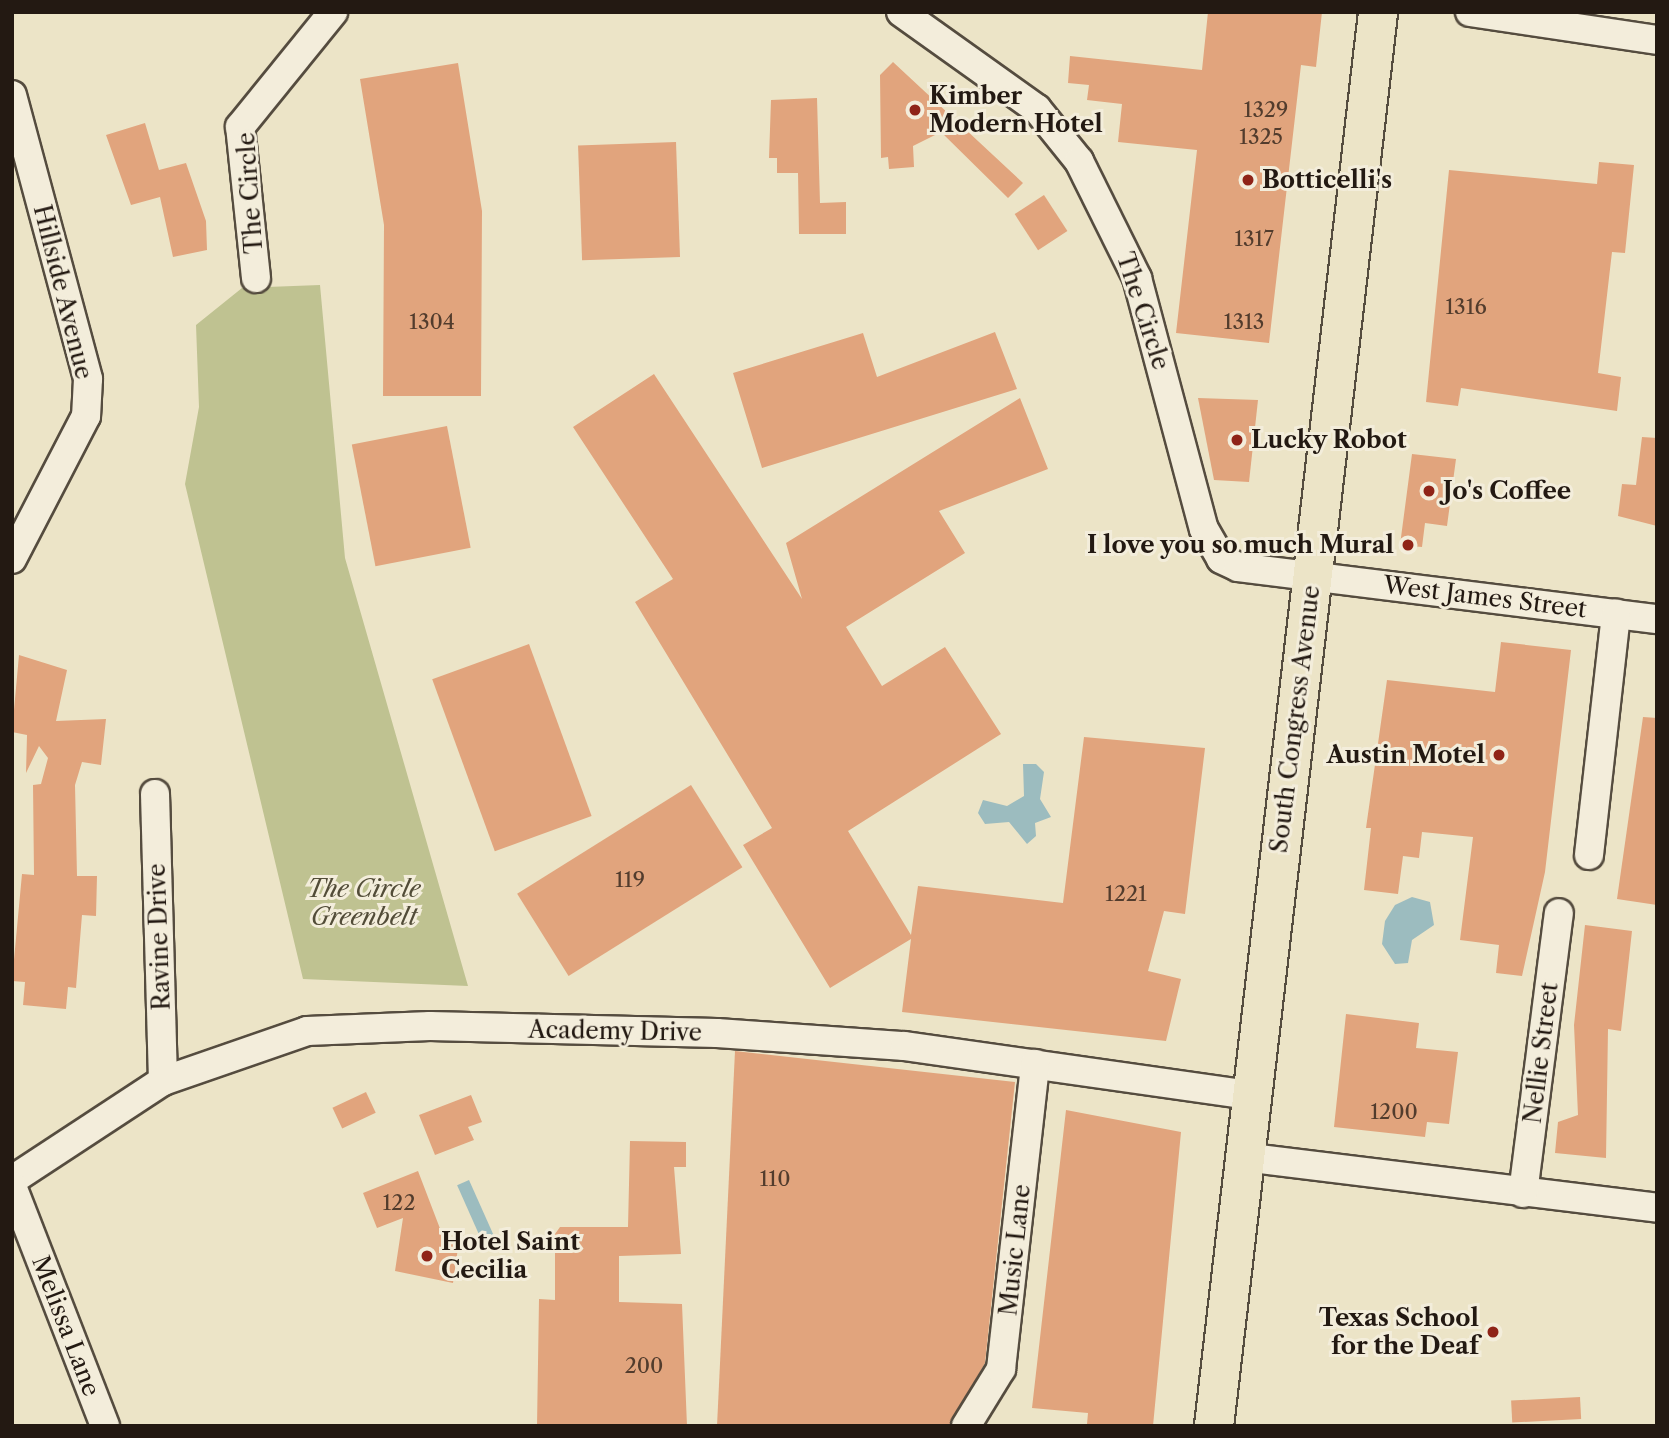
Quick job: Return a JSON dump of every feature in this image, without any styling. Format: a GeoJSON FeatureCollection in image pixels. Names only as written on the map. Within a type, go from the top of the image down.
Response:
{"type":"FeatureCollection","features":[{"type":"Feature","properties":{"kind":"main road","name":"South Congress Avenue"},"geometry":{"type":"LineString","coordinates":[[1214,1426],[1378,12]]}},
{"type":"Feature","properties":{"kind":"street","name":"The Circle"},"geometry":{"type":"LineString","coordinates":[[256,278],[240,127],[333,12]]}},
{"type":"Feature","properties":{"kind":"street","name":"The Circle"},"geometry":{"type":"LineString","coordinates":[[901,12],[1037,109],[1079,161],[1137,278],[1211,548],[1238,567],[1312,575]]}},
{"type":"Feature","properties":{"kind":"street"},"geometry":{"type":"LineString","coordinates":[[1470,12],[1657,40]]}},
{"type":"Feature","properties":{"kind":"street","name":"Hillside Avenue"},"geometry":{"type":"LineString","coordinates":[[12,95],[88,379],[86,416],[12,559]]}},
{"type":"Feature","properties":{"kind":"street","name":"West James Street"},"geometry":{"type":"LineString","coordinates":[[1312,575],[1657,619]]}},
{"type":"Feature","properties":{"kind":"street"},"geometry":{"type":"LineString","coordinates":[[1589,855],[1616,614]]}},
{"type":"Feature","properties":{"kind":"street","name":"Ravine Drive"},"geometry":{"type":"LineString","coordinates":[[155,794],[163,1081]]}},
{"type":"Feature","properties":{"kind":"street","name":"Nellie Street"},"geometry":{"type":"LineString","coordinates":[[1523,1193],[1559,913]]}},
{"type":"Feature","properties":{"kind":"street","name":"Academy Drive"},"geometry":{"type":"LineString","coordinates":[[12,1180],[163,1081],[307,1031],[430,1026],[717,1033],[905,1046],[1251,1095]]}},
{"type":"Feature","properties":{"kind":"street","name":"Music Lane"},"geometry":{"type":"LineString","coordinates":[[966,1426],[1001,1369],[1035,1064]]}},
{"type":"Feature","properties":{"kind":"street"},"geometry":{"type":"LineString","coordinates":[[1244,1157],[1657,1208]]}},
{"type":"Feature","properties":{"kind":"street","name":"Melissa Lane"},"geometry":{"type":"LineString","coordinates":[[12,1186],[105,1426]]}},
{"type":"Feature","properties":{"kind":"green space","name":"The Circle Greenbelt"},"geometry":{"type":"Polygon","coordinates":[[[320,285],[345,558],[468,986],[303,979],[185,484],[199,407],[196,325],[242,288],[320,285]]]}},
{"type":"Feature","properties":{"kind":"water"},"geometry":{"type":"Polygon","coordinates":[[[1023,764],[1036,764],[1044,772],[1040,799],[1051,817],[1035,823],[1036,836],[1027,844],[1009,822],[985,824],[978,813],[983,800],[1007,806],[1024,796],[1023,764]]]}},
{"type":"Feature","properties":{"kind":"water"},"geometry":{"type":"Polygon","coordinates":[[[1412,897],[1430,902],[1434,925],[1412,940],[1408,963],[1395,964],[1382,944],[1385,921],[1395,905],[1412,897]]]}},
{"type":"Feature","properties":{"kind":"water"},"geometry":{"type":"Polygon","coordinates":[[[469,1180],[497,1242],[485,1247],[457,1185],[469,1180]]]}},
{"type":"Feature","properties":{"kind":"building"},"geometry":{"type":"Polygon","coordinates":[[[1208,12],[1322,12],[1316,67],[1301,65],[1269,343],[1176,333],[1197,150],[1118,142],[1122,104],[1087,100],[1089,85],[1068,83],[1070,56],[1202,70],[1208,12]]]}},
{"type":"Feature","properties":{"kind":"building","name":"Kimber Modern Hotel"},"geometry":{"type":"Polygon","coordinates":[[[893,62],[1023,183],[1008,198],[941,132],[913,146],[914,167],[889,169],[888,157],[881,158],[880,75],[893,62]]]}},
{"type":"Feature","properties":{"kind":"building"},"geometry":{"type":"Polygon","coordinates":[[[458,63],[482,211],[481,396],[383,396],[384,225],[360,79],[458,63]]]}},
{"type":"Feature","properties":{"kind":"building"},"geometry":{"type":"Polygon","coordinates":[[[817,98],[820,203],[846,202],[846,234],[799,234],[798,173],[777,173],[777,158],[769,158],[771,100],[817,98]]]}},
{"type":"Feature","properties":{"kind":"building"},"geometry":{"type":"Polygon","coordinates":[[[145,123],[159,170],[186,163],[206,221],[207,250],[173,257],[160,197],[131,205],[106,135],[145,123]]]}},
{"type":"Feature","properties":{"kind":"building"},"geometry":{"type":"Polygon","coordinates":[[[676,142],[680,257],[582,260],[578,145],[676,142]]]}},
{"type":"Feature","properties":{"kind":"building"},"geometry":{"type":"Polygon","coordinates":[[[1599,162],[1634,165],[1625,253],[1612,252],[1598,373],[1621,377],[1617,411],[1461,388],[1458,406],[1426,402],[1449,170],[1597,184],[1599,162]]]}},
{"type":"Feature","properties":{"kind":"building"},"geometry":{"type":"Polygon","coordinates":[[[1044,195],[1067,231],[1038,250],[1015,214],[1044,195]]]}},
{"type":"Feature","properties":{"kind":"building"},"geometry":{"type":"Polygon","coordinates":[[[995,332],[1017,389],[762,468],[733,373],[863,333],[877,377],[995,332]]]}},
{"type":"Feature","properties":{"kind":"building"},"geometry":{"type":"Polygon","coordinates":[[[654,374],[802,599],[786,543],[1020,398],[1048,469],[939,511],[965,553],[846,627],[882,686],[945,647],[1001,734],[848,831],[911,935],[918,886],[1063,903],[1084,737],[1205,748],[1185,914],[1164,911],[1148,971],[1181,979],[1166,1041],[902,1012],[911,939],[830,988],[743,845],[772,828],[635,602],[673,579],[573,427],[654,374]]]}},
{"type":"Feature","properties":{"kind":"building"},"geometry":{"type":"Polygon","coordinates":[[[1198,398],[1258,400],[1249,482],[1214,480],[1198,398]]]}},
{"type":"Feature","properties":{"kind":"building"},"geometry":{"type":"Polygon","coordinates":[[[447,426],[471,548],[375,566],[352,445],[447,426]]]}},
{"type":"Feature","properties":{"kind":"building"},"geometry":{"type":"Polygon","coordinates":[[[1642,437],[1657,438],[1657,526],[1618,516],[1622,484],[1636,485],[1642,437]]]}},
{"type":"Feature","properties":{"kind":"building","name":"Jo's Coffee"},"geometry":{"type":"Polygon","coordinates":[[[1412,454],[1456,459],[1447,526],[1425,523],[1422,547],[1400,545],[1412,454]]]}},
{"type":"Feature","properties":{"kind":"building"},"geometry":{"type":"Polygon","coordinates":[[[1501,642],[1571,650],[1545,872],[1522,976],[1496,973],[1499,945],[1460,940],[1473,837],[1422,832],[1419,858],[1403,856],[1398,894],[1364,890],[1371,828],[1366,828],[1387,680],[1495,692],[1501,642]]]}},
{"type":"Feature","properties":{"kind":"building"},"geometry":{"type":"Polygon","coordinates":[[[529,644],[592,816],[495,851],[432,679],[529,644]]]}},
{"type":"Feature","properties":{"kind":"building"},"geometry":{"type":"Polygon","coordinates":[[[19,655],[67,670],[56,721],[106,719],[101,765],[82,762],[75,785],[77,876],[97,876],[96,916],[82,915],[76,988],[68,987],[66,1009],[23,1005],[25,982],[12,981],[22,874],[34,875],[33,785],[41,784],[48,758],[39,746],[26,773],[27,735],[12,732],[19,655]]]}},
{"type":"Feature","properties":{"kind":"building"},"geometry":{"type":"Polygon","coordinates":[[[1643,717],[1657,718],[1657,905],[1617,899],[1643,717]]]}},
{"type":"Feature","properties":{"kind":"building"},"geometry":{"type":"Polygon","coordinates":[[[691,785],[742,867],[569,976],[517,894],[691,785]]]}},
{"type":"Feature","properties":{"kind":"building"},"geometry":{"type":"Polygon","coordinates":[[[1585,925],[1632,931],[1621,1031],[1608,1029],[1606,1158],[1555,1153],[1558,1122],[1578,1115],[1574,1025],[1585,925]]]}},
{"type":"Feature","properties":{"kind":"building"},"geometry":{"type":"Polygon","coordinates":[[[1346,1014],[1419,1023],[1416,1048],[1458,1052],[1449,1124],[1427,1122],[1425,1137],[1334,1127],[1346,1014]]]}},
{"type":"Feature","properties":{"kind":"building"},"geometry":{"type":"Polygon","coordinates":[[[735,1051],[1015,1082],[985,1363],[949,1426],[717,1426],[735,1051]]]}},
{"type":"Feature","properties":{"kind":"building"},"geometry":{"type":"Polygon","coordinates":[[[366,1092],[376,1113],[342,1128],[332,1108],[366,1092]]]}},
{"type":"Feature","properties":{"kind":"building","name":"Hotel Saint Cecilia"},"geometry":{"type":"Polygon","coordinates":[[[471,1095],[482,1122],[468,1127],[474,1140],[435,1155],[419,1115],[471,1095]]]}},
{"type":"Feature","properties":{"kind":"building"},"geometry":{"type":"Polygon","coordinates":[[[1066,1110],[1181,1132],[1153,1426],[1087,1424],[1088,1413],[1032,1408],[1066,1110]]]}},
{"type":"Feature","properties":{"kind":"building"},"geometry":{"type":"Polygon","coordinates":[[[630,1141],[686,1142],[686,1167],[674,1167],[681,1254],[619,1256],[619,1302],[682,1304],[687,1426],[537,1426],[539,1299],[555,1300],[555,1234],[560,1227],[628,1227],[630,1141]]]}},
{"type":"Feature","properties":{"kind":"building"},"geometry":{"type":"Polygon","coordinates":[[[418,1171],[444,1239],[459,1241],[453,1283],[395,1271],[403,1218],[377,1228],[363,1193],[418,1171]]]}},
{"type":"Feature","properties":{"kind":"building"},"geometry":{"type":"Polygon","coordinates":[[[1580,1397],[1581,1419],[1512,1423],[1511,1401],[1580,1397]]]}},
{"type":"Feature","properties":{"kind":"place","name":"Kimber Modern Hotel"},"geometry":{"type":"Point","coordinates":[915,110]}},
{"type":"Feature","properties":{"kind":"place","name":"Botticelli's"},"geometry":{"type":"Point","coordinates":[1248,180]}},
{"type":"Feature","properties":{"kind":"place","name":"Lucky Robot"},"geometry":{"type":"Point","coordinates":[1237,440]}},
{"type":"Feature","properties":{"kind":"place","name":"Jo's Coffee"},"geometry":{"type":"Point","coordinates":[1429,491]}},
{"type":"Feature","properties":{"kind":"place","name":"I love you so much Mural"},"geometry":{"type":"Point","coordinates":[1408,545]}},
{"type":"Feature","properties":{"kind":"place","name":"Austin Motel"},"geometry":{"type":"Point","coordinates":[1499,755]}},
{"type":"Feature","properties":{"kind":"place","name":"Hotel Saint Cecilia"},"geometry":{"type":"Point","coordinates":[427,1256]}},
{"type":"Feature","properties":{"kind":"place","name":"Texas School for the Deaf"},"geometry":{"type":"Point","coordinates":[1493,1332]}}]}
